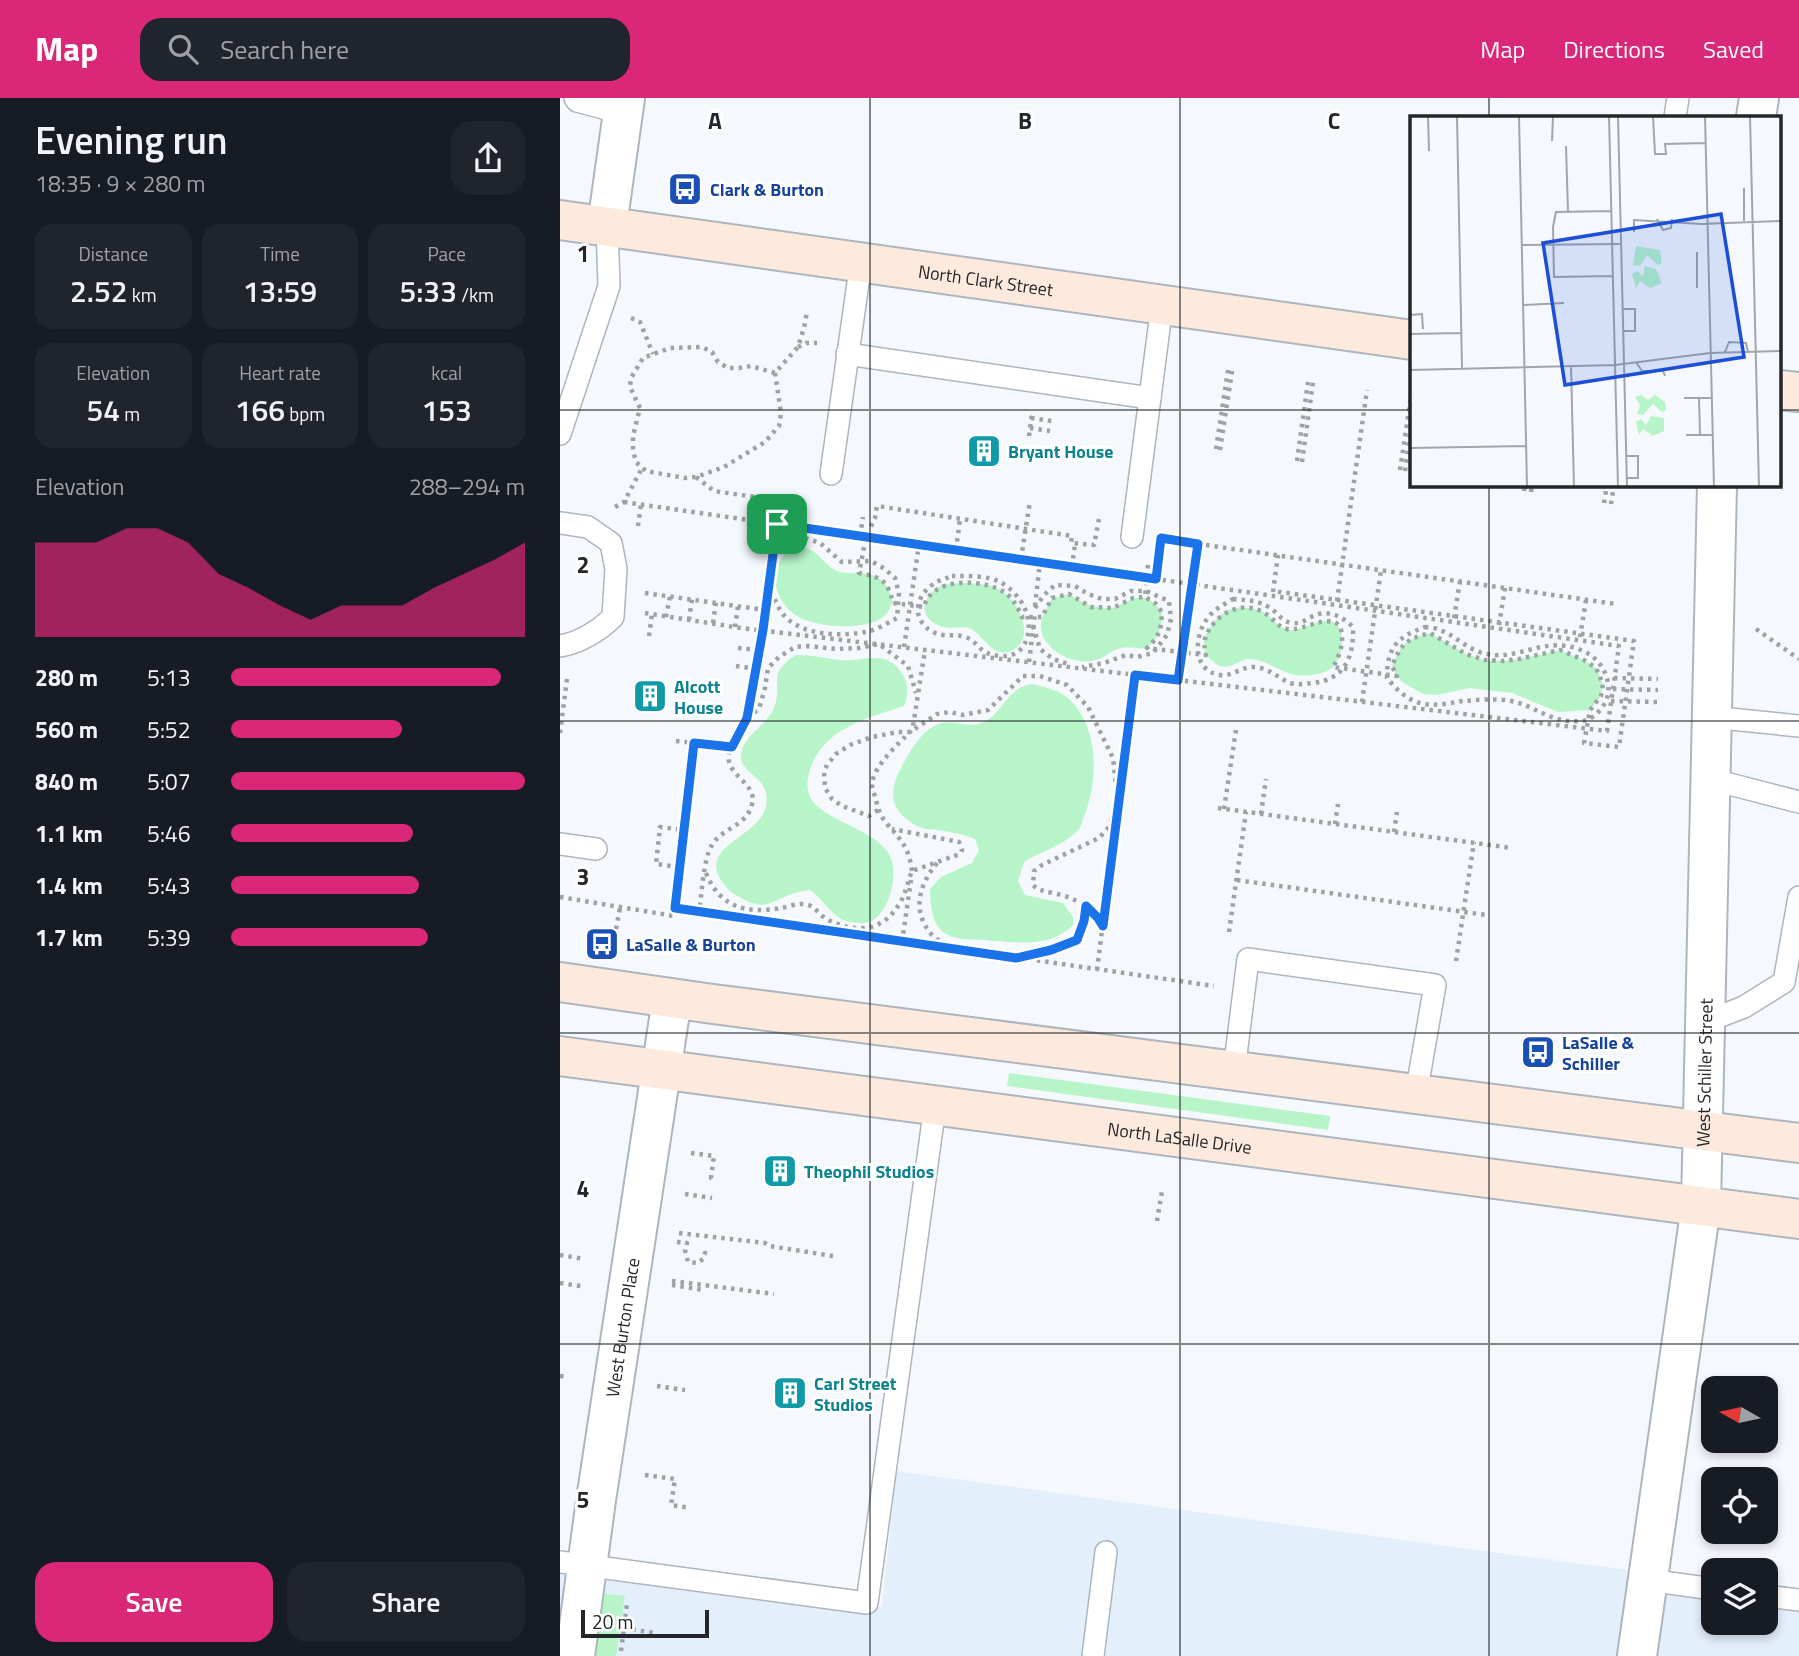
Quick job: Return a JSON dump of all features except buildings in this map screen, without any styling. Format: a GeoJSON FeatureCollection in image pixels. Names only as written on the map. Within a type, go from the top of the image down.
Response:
{"type":"FeatureCollection","features":[{"type":"Feature","properties":{"kind":"main road","name":"North Clark Street"},"geometry":{"type":"LineString","coordinates":[[560,220],[1410,340]]}},
{"type":"Feature","properties":{"kind":"main road"},"geometry":{"type":"LineString","coordinates":[[560,982],[672,999],[1799,1143]]}},
{"type":"Feature","properties":{"kind":"main road","name":"North LaSalle Drive"},"geometry":{"type":"LineString","coordinates":[[560,1056],[1799,1219]]}},
{"type":"Feature","properties":{"kind":"street"},"geometry":{"type":"LineString","coordinates":[[1756,116],[1759,98]]}},
{"type":"Feature","properties":{"kind":"street"},"geometry":{"type":"LineString","coordinates":[[607,226],[624,106]]}},
{"type":"Feature","properties":{"kind":"street","name":"West Schiller Street"},"geometry":{"type":"LineString","coordinates":[[1637,1656],[1701,1206],[1717,486]]}},
{"type":"Feature","properties":{"kind":"street","name":"West Burton Place"},"geometry":{"type":"LineString","coordinates":[[575,1656],[574,1564],[596,1500],[672,999]]}},
{"type":"Feature","properties":{"kind":"lane"},"geometry":{"type":"LineString","coordinates":[[575,98],[577,101],[624,106]]}},
{"type":"Feature","properties":{"kind":"lane"},"geometry":{"type":"LineString","coordinates":[[1675,116],[1678,98]]}},
{"type":"Feature","properties":{"kind":"lane"},"geometry":{"type":"LineString","coordinates":[[560,434],[610,286],[607,226]]}},
{"type":"Feature","properties":{"kind":"lane"},"geometry":{"type":"LineString","coordinates":[[831,474],[861,262]]}},
{"type":"Feature","properties":{"kind":"lane"},"geometry":{"type":"LineString","coordinates":[[1132,531],[1162,305]]}},
{"type":"Feature","properties":{"kind":"lane"},"geometry":{"type":"LineString","coordinates":[[848,354],[1150,398]]}},
{"type":"Feature","properties":{"kind":"lane"},"geometry":{"type":"LineString","coordinates":[[560,523],[588,527],[611,543],[616,569],[613,617],[603,628],[570,645],[560,646]]}},
{"type":"Feature","properties":{"kind":"lane"},"geometry":{"type":"LineString","coordinates":[[1712,717],[1799,726]]}},
{"type":"Feature","properties":{"kind":"lane"},"geometry":{"type":"LineString","coordinates":[[1710,779],[1799,802]]}},
{"type":"Feature","properties":{"kind":"lane"},"geometry":{"type":"LineString","coordinates":[[560,844],[595,856],[560,858]]}},
{"type":"Feature","properties":{"kind":"lane"},"geometry":{"type":"LineString","coordinates":[[1705,1022],[1744,1007],[1784,982],[1799,897]]}},
{"type":"Feature","properties":{"kind":"lane"},"geometry":{"type":"LineString","coordinates":[[1234,1070],[1248,958],[1435,985],[1416,1094]]}},
{"type":"Feature","properties":{"kind":"lane"},"geometry":{"type":"LineString","coordinates":[[574,1564],[867,1603],[935,1106]]}},
{"type":"Feature","properties":{"kind":"lane"},"geometry":{"type":"LineString","coordinates":[[1093,1656],[1106,1552]]}},
{"type":"Feature","properties":{"kind":"lane"},"geometry":{"type":"LineString","coordinates":[[1648,1580],[1701,1587]]}},
{"type":"Feature","properties":{"kind":"lane"},"geometry":{"type":"LineString","coordinates":[[1778,1597],[1799,1600]]}},
{"type":"Feature","properties":{"kind":"path"},"geometry":{"type":"LineString","coordinates":[[775,373],[751,366],[728,368],[718,362],[712,352],[702,347],[670,348],[643,358],[631,378],[630,387],[640,408],[633,436],[636,461],[646,471],[685,478],[696,477],[724,467],[765,442],[779,426],[781,413],[775,373],[797,347],[807,312]]}},
{"type":"Feature","properties":{"kind":"path"},"geometry":{"type":"LineString","coordinates":[[640,322],[653,354]]}},
{"type":"Feature","properties":{"kind":"path"},"geometry":{"type":"LineString","coordinates":[[1218,450],[1230,370]]}},
{"type":"Feature","properties":{"kind":"path"},"geometry":{"type":"LineString","coordinates":[[1300,461],[1311,382]]}},
{"type":"Feature","properties":{"kind":"path"},"geometry":{"type":"LineString","coordinates":[[1336,603],[1367,390]]}},
{"type":"Feature","properties":{"kind":"path"},"geometry":{"type":"LineString","coordinates":[[1410,406],[1403,471],[1410,431]]}},
{"type":"Feature","properties":{"kind":"path"},"geometry":{"type":"LineString","coordinates":[[1029,436],[1032,407],[1036,408]]}},
{"type":"Feature","properties":{"kind":"path"},"geometry":{"type":"LineString","coordinates":[[1031,418],[1046,420],[1041,437]]}},
{"type":"Feature","properties":{"kind":"path"},"geometry":{"type":"LineString","coordinates":[[1030,428],[1044,430]]}},
{"type":"Feature","properties":{"kind":"path"},"geometry":{"type":"LineString","coordinates":[[642,468],[624,502],[1146,578],[1634,642],[1619,747],[1584,743],[1590,710],[1601,696],[1603,684],[1596,668],[1560,650],[1519,659],[1485,660],[1466,654],[1430,633],[1415,637],[1400,648],[1392,666],[1397,676],[1366,672],[1333,667],[1338,658],[1342,634],[1334,622],[1317,622],[1306,628],[1292,630],[1283,628],[1262,611],[1241,607],[1222,614],[1204,637],[1206,655],[1147,648],[1157,639],[1162,626],[1162,612],[1146,594],[1146,578],[1148,564]]}},
{"type":"Feature","properties":{"kind":"path"},"geometry":{"type":"LineString","coordinates":[[696,477],[713,491],[782,501],[747,718],[732,747],[729,761],[732,769],[752,791],[752,804],[744,818],[710,846],[699,912]]}},
{"type":"Feature","properties":{"kind":"path"},"geometry":{"type":"LineString","coordinates":[[1607,486],[1608,504],[1614,486]]}},
{"type":"Feature","properties":{"kind":"path"},"geometry":{"type":"LineString","coordinates":[[1021,559],[1030,501]]}},
{"type":"Feature","properties":{"kind":"path"},"geometry":{"type":"LineString","coordinates":[[863,537],[875,518],[877,506],[1072,536],[1071,543],[1094,545],[1098,519],[1132,531],[1162,531],[1161,538],[1616,604]]}},
{"type":"Feature","properties":{"kind":"path"},"geometry":{"type":"LineString","coordinates":[[863,517],[862,562],[859,573],[883,580],[893,603],[924,607],[929,595],[939,587],[947,584],[979,584],[1008,594],[1022,617],[1042,617],[1052,598],[1069,594],[1091,607],[1113,608],[1146,594]]}},
{"type":"Feature","properties":{"kind":"path"},"geometry":{"type":"LineString","coordinates":[[957,550],[960,519]]}},
{"type":"Feature","properties":{"kind":"path"},"geometry":{"type":"LineString","coordinates":[[757,537],[775,540]]}},
{"type":"Feature","properties":{"kind":"path"},"geometry":{"type":"LineString","coordinates":[[769,582],[777,606],[790,621],[815,633],[869,632],[897,618],[899,593],[895,578],[871,561],[842,562],[820,543],[805,538],[788,538],[772,565]]}},
{"type":"Feature","properties":{"kind":"path"},"geometry":{"type":"LineString","coordinates":[[1072,567],[1076,543]]}},
{"type":"Feature","properties":{"kind":"path"},"geometry":{"type":"LineString","coordinates":[[904,647],[919,544]]}},
{"type":"Feature","properties":{"kind":"path"},"geometry":{"type":"LineString","coordinates":[[1178,680],[1198,544]]}},
{"type":"Feature","properties":{"kind":"path"},"geometry":{"type":"LineString","coordinates":[[755,547],[774,550]]}},
{"type":"Feature","properties":{"kind":"path"},"geometry":{"type":"LineString","coordinates":[[1156,579],[1159,552]]}},
{"type":"Feature","properties":{"kind":"path"},"geometry":{"type":"LineString","coordinates":[[1273,593],[1279,555]]}},
{"type":"Feature","properties":{"kind":"path"},"geometry":{"type":"LineString","coordinates":[[1029,662],[1040,562]]}},
{"type":"Feature","properties":{"kind":"path"},"geometry":{"type":"LineString","coordinates":[[1362,702],[1381,570]]}},
{"type":"Feature","properties":{"kind":"path"},"geometry":{"type":"LineString","coordinates":[[1454,619],[1460,581]]}},
{"type":"Feature","properties":{"kind":"path"},"geometry":{"type":"LineString","coordinates":[[1033,626],[1040,649],[1053,659],[1079,668],[1104,663],[1126,654],[1137,657],[1153,653],[1167,635],[1171,619],[1169,601],[1131,592],[1115,599],[1102,599],[1075,586],[1055,585],[1035,608]]}},
{"type":"Feature","properties":{"kind":"path"},"geometry":{"type":"LineString","coordinates":[[1499,625],[1505,588]]}},
{"type":"Feature","properties":{"kind":"path"},"geometry":{"type":"LineString","coordinates":[[644,600],[645,592],[765,610]]}},
{"type":"Feature","properties":{"kind":"path"},"geometry":{"type":"LineString","coordinates":[[666,617],[670,596]]}},
{"type":"Feature","properties":{"kind":"path"},"geometry":{"type":"LineString","coordinates":[[689,620],[692,599]]}},
{"type":"Feature","properties":{"kind":"path"},"geometry":{"type":"LineString","coordinates":[[1233,600],[1262,603],[1288,622],[1305,622],[1313,616],[1334,614],[1353,626],[1352,652],[1344,669],[1322,682],[1293,684],[1262,668],[1251,667],[1221,676],[1209,671],[1200,660],[1198,635],[1208,618],[1219,607],[1233,600]]}},
{"type":"Feature","properties":{"kind":"path"},"geometry":{"type":"LineString","coordinates":[[1580,637],[1586,600]]}},
{"type":"Feature","properties":{"kind":"path"},"geometry":{"type":"LineString","coordinates":[[713,624],[716,603]]}},
{"type":"Feature","properties":{"kind":"path"},"geometry":{"type":"LineString","coordinates":[[735,627],[738,606]]}},
{"type":"Feature","properties":{"kind":"path"},"geometry":{"type":"LineString","coordinates":[[917,606],[921,621],[931,631],[945,636],[967,637],[982,651],[999,656],[1009,656],[1024,647],[1028,637],[1027,617]]}},
{"type":"Feature","properties":{"kind":"path"},"geometry":{"type":"LineString","coordinates":[[635,612],[643,611],[735,627],[1606,731],[1619,646],[1580,637]]}},
{"type":"Feature","properties":{"kind":"path"},"geometry":{"type":"LineString","coordinates":[[649,636],[652,614]]}},
{"type":"Feature","properties":{"kind":"path"},"geometry":{"type":"LineString","coordinates":[[1425,627],[1439,629],[1475,651],[1490,655],[1504,655],[1539,646],[1560,645],[1581,649],[1599,663],[1608,680],[1608,695],[1604,706],[1588,719],[1553,719],[1511,701],[1421,703],[1406,697],[1387,678],[1387,662],[1395,643],[1407,634],[1425,627]]}},
{"type":"Feature","properties":{"kind":"path"},"geometry":{"type":"LineString","coordinates":[[1756,629],[1799,659]]}},
{"type":"Feature","properties":{"kind":"path"},"geometry":{"type":"LineString","coordinates":[[747,718],[759,709],[768,668],[794,647],[837,649],[879,644],[908,666],[917,700]]}},
{"type":"Feature","properties":{"kind":"path"},"geometry":{"type":"LineString","coordinates":[[738,648],[759,650]]}},
{"type":"Feature","properties":{"kind":"path"},"geometry":{"type":"LineString","coordinates":[[910,732],[925,650]]}},
{"type":"Feature","properties":{"kind":"path"},"geometry":{"type":"LineString","coordinates":[[736,666],[756,669]]}},
{"type":"Feature","properties":{"kind":"path"},"geometry":{"type":"LineString","coordinates":[[1097,970],[1135,675]]}},
{"type":"Feature","properties":{"kind":"path"},"geometry":{"type":"LineString","coordinates":[[902,942],[912,871],[907,851],[898,834],[885,823],[878,810],[872,783],[882,762],[910,732],[937,714],[950,712],[963,715],[988,710],[1023,676],[1040,676],[1067,685],[1088,707],[1113,758],[1118,804],[1109,827],[1099,838],[1042,864],[1034,871],[1033,885],[1038,890],[1071,897],[1086,906],[1103,926]]}},
{"type":"Feature","properties":{"kind":"path"},"geometry":{"type":"LineString","coordinates":[[1614,678],[1658,679]]}},
{"type":"Feature","properties":{"kind":"path"},"geometry":{"type":"LineString","coordinates":[[1613,689],[1658,690]]}},
{"type":"Feature","properties":{"kind":"path"},"geometry":{"type":"LineString","coordinates":[[1611,701],[1657,702]]}},
{"type":"Feature","properties":{"kind":"path"},"geometry":{"type":"LineString","coordinates":[[1236,730],[1221,809],[1512,848]]}},
{"type":"Feature","properties":{"kind":"path"},"geometry":{"type":"LineString","coordinates":[[878,810],[869,816],[842,806],[832,799],[825,788],[824,772],[841,750],[859,741],[884,734],[910,732]]}},
{"type":"Feature","properties":{"kind":"path"},"geometry":{"type":"LineString","coordinates":[[676,741],[732,747]]}},
{"type":"Feature","properties":{"kind":"path"},"geometry":{"type":"LineString","coordinates":[[561,898],[674,916],[694,743]]}},
{"type":"Feature","properties":{"kind":"path"},"geometry":{"type":"LineString","coordinates":[[1261,814],[1266,779]]}},
{"type":"Feature","properties":{"kind":"path"},"geometry":{"type":"LineString","coordinates":[[1335,824],[1338,804]]}},
{"type":"Feature","properties":{"kind":"path"},"geometry":{"type":"LineString","coordinates":[[1228,935],[1246,812]]}},
{"type":"Feature","properties":{"kind":"path"},"geometry":{"type":"LineString","coordinates":[[1394,832],[1397,812]]}},
{"type":"Feature","properties":{"kind":"path"},"geometry":{"type":"LineString","coordinates":[[679,867],[656,864],[660,827],[684,830]]}},
{"type":"Feature","properties":{"kind":"path"},"geometry":{"type":"LineString","coordinates":[[705,871],[710,884],[721,897],[737,908],[759,911],[802,904],[815,908],[824,918],[847,928],[862,930],[878,925],[892,914],[901,900],[912,871],[960,854],[962,850],[959,842],[892,829]]}},
{"type":"Feature","properties":{"kind":"path"},"geometry":{"type":"LineString","coordinates":[[1454,972],[1474,842]]}},
{"type":"Feature","properties":{"kind":"path"},"geometry":{"type":"LineString","coordinates":[[937,862],[927,875],[919,895],[922,920],[933,937],[954,949]]}},
{"type":"Feature","properties":{"kind":"path"},"geometry":{"type":"LineString","coordinates":[[1237,880],[1486,915]]}},
{"type":"Feature","properties":{"kind":"path"},"geometry":{"type":"LineString","coordinates":[[1016,958],[1051,950],[1077,940],[1086,906]]}},
{"type":"Feature","properties":{"kind":"path"},"geometry":{"type":"LineString","coordinates":[[616,929],[620,908]]}},
{"type":"Feature","properties":{"kind":"path"},"geometry":{"type":"LineString","coordinates":[[675,908],[1222,988]]}},
{"type":"Feature","properties":{"kind":"path"},"geometry":{"type":"LineString","coordinates":[[690,1153],[714,1156],[711,1178],[715,1179]]}},
{"type":"Feature","properties":{"kind":"path"},"geometry":{"type":"LineString","coordinates":[[1157,1221],[1162,1191]]}},
{"type":"Feature","properties":{"kind":"path"},"geometry":{"type":"LineString","coordinates":[[684,1194],[712,1198]]}},
{"type":"Feature","properties":{"kind":"path"},"geometry":{"type":"LineString","coordinates":[[679,1233],[765,1243],[769,1246],[833,1256]]}},
{"type":"Feature","properties":{"kind":"path"},"geometry":{"type":"LineString","coordinates":[[677,1242],[687,1243],[685,1250],[688,1262],[698,1263],[705,1253],[711,1254]]}},
{"type":"Feature","properties":{"kind":"path"},"geometry":{"type":"LineString","coordinates":[[560,1255],[585,1259]]}},
{"type":"Feature","properties":{"kind":"path"},"geometry":{"type":"LineString","coordinates":[[560,1283],[581,1286]]}},
{"type":"Feature","properties":{"kind":"path"},"geometry":{"type":"LineString","coordinates":[[704,1290],[672,1283],[774,1294]]}},
{"type":"Feature","properties":{"kind":"path"},"geometry":{"type":"LineString","coordinates":[[560,1376],[568,1377]]}},
{"type":"Feature","properties":{"kind":"path"},"geometry":{"type":"LineString","coordinates":[[657,1386],[685,1390]]}},
{"type":"Feature","properties":{"kind":"path"},"geometry":{"type":"LineString","coordinates":[[645,1475],[675,1479],[671,1505],[690,1508]]}},
{"type":"Feature","properties":{"kind":"path"},"geometry":{"type":"LineString","coordinates":[[624,1628],[654,1633]]}},
{"type":"Feature","properties":{"kind":"shaded area"},"geometry":{"type":"Polygon","coordinates":[[[896,1471],[1701,1579],[1701,1635],[1778,1635],[1778,1589],[1799,1592],[1799,1656],[560,1656],[560,1558],[882,1607],[896,1471]]]}},
{"type":"Feature","properties":{"kind":"green space"},"geometry":{"type":"Polygon","coordinates":[[[796,546],[815,552],[837,571],[873,575],[878,578],[889,590],[893,603],[887,613],[876,621],[853,626],[826,625],[794,614],[780,598],[776,579],[780,560],[796,546]]]}},
{"type":"Feature","properties":{"kind":"green space"},"geometry":{"type":"Polygon","coordinates":[[[968,583],[996,587],[1013,601],[1024,629],[1019,645],[1011,651],[999,652],[971,629],[940,626],[927,616],[925,604],[938,587],[968,583]]]}},
{"type":"Feature","properties":{"kind":"green space"},"geometry":{"type":"Polygon","coordinates":[[[1069,594],[1100,608],[1114,607],[1138,598],[1147,599],[1162,612],[1159,632],[1147,648],[1127,647],[1091,661],[1067,658],[1047,643],[1041,624],[1052,598],[1069,594]]]}},
{"type":"Feature","properties":{"kind":"green space"},"geometry":{"type":"Polygon","coordinates":[[[1241,607],[1260,611],[1289,630],[1324,621],[1335,623],[1342,638],[1336,663],[1325,671],[1305,676],[1290,674],[1251,659],[1224,667],[1218,665],[1206,654],[1205,639],[1218,618],[1231,609],[1241,607]]]}},
{"type":"Feature","properties":{"kind":"green space"},"geometry":{"type":"Polygon","coordinates":[[[1430,633],[1466,654],[1485,660],[1519,659],[1560,650],[1596,668],[1603,684],[1601,696],[1590,710],[1558,712],[1512,693],[1469,688],[1437,695],[1423,694],[1402,682],[1392,666],[1405,644],[1430,633]]]}},
{"type":"Feature","properties":{"kind":"green space"},"geometry":{"type":"Polygon","coordinates":[[[796,655],[839,660],[874,658],[890,661],[897,666],[906,683],[904,706],[860,721],[834,736],[815,758],[808,779],[809,794],[818,806],[876,840],[892,861],[892,888],[886,905],[873,920],[867,922],[843,920],[810,890],[794,893],[768,904],[752,903],[731,892],[718,874],[716,862],[721,853],[761,818],[766,806],[765,789],[742,763],[742,750],[773,710],[778,675],[786,662],[796,655]]]}},
{"type":"Feature","properties":{"kind":"green space"},"geometry":{"type":"Polygon","coordinates":[[[1032,684],[1067,697],[1080,713],[1091,740],[1094,771],[1089,800],[1080,827],[1074,835],[1024,862],[1018,881],[1025,895],[1063,903],[1073,917],[1073,925],[1064,933],[1043,941],[1008,942],[955,938],[938,926],[931,908],[930,889],[941,877],[972,863],[979,850],[975,839],[952,832],[924,829],[910,822],[896,806],[893,794],[895,781],[911,750],[929,729],[946,723],[982,723],[1016,690],[1032,684]]]}},
{"type":"Feature","properties":{"kind":"green space"},"geometry":{"type":"Polygon","coordinates":[[[1009,1073],[1330,1116],[1328,1130],[1007,1086],[1009,1073]]]}},
{"type":"Feature","properties":{"kind":"green space"},"geometry":{"type":"Polygon","coordinates":[[[597,1593],[625,1596],[616,1656],[587,1656],[597,1593]]]}},
{"type":"Feature","properties":{"kind":"place","name":"Clark & Burton"},"geometry":{"type":"Point","coordinates":[685,189]}},
{"type":"Feature","properties":{"kind":"place","name":"Bryant House"},"geometry":{"type":"Point","coordinates":[984,451]}},
{"type":"Feature","properties":{"kind":"place","name":"Alcott House"},"geometry":{"type":"Point","coordinates":[650,696]}},
{"type":"Feature","properties":{"kind":"place","name":"LaSalle & Burton"},"geometry":{"type":"Point","coordinates":[602,944]}},
{"type":"Feature","properties":{"kind":"place","name":"LaSalle & Schiller"},"geometry":{"type":"Point","coordinates":[1538,1052]}},
{"type":"Feature","properties":{"kind":"place","name":"Theophil Studios"},"geometry":{"type":"Point","coordinates":[780,1171]}},
{"type":"Feature","properties":{"kind":"place","name":"Carl Street Studios"},"geometry":{"type":"Point","coordinates":[790,1393]}},
{"type":"Feature","properties":{"kind":"route"},"geometry":{"type":"LineString","coordinates":[[777,524],[1156,579],[1161,538],[1198,544],[1178,680],[1135,675],[1103,926],[1086,906],[1077,940],[1051,950],[1016,958],[675,908],[694,743],[732,747],[747,718],[763,630],[777,524]]}}]}
